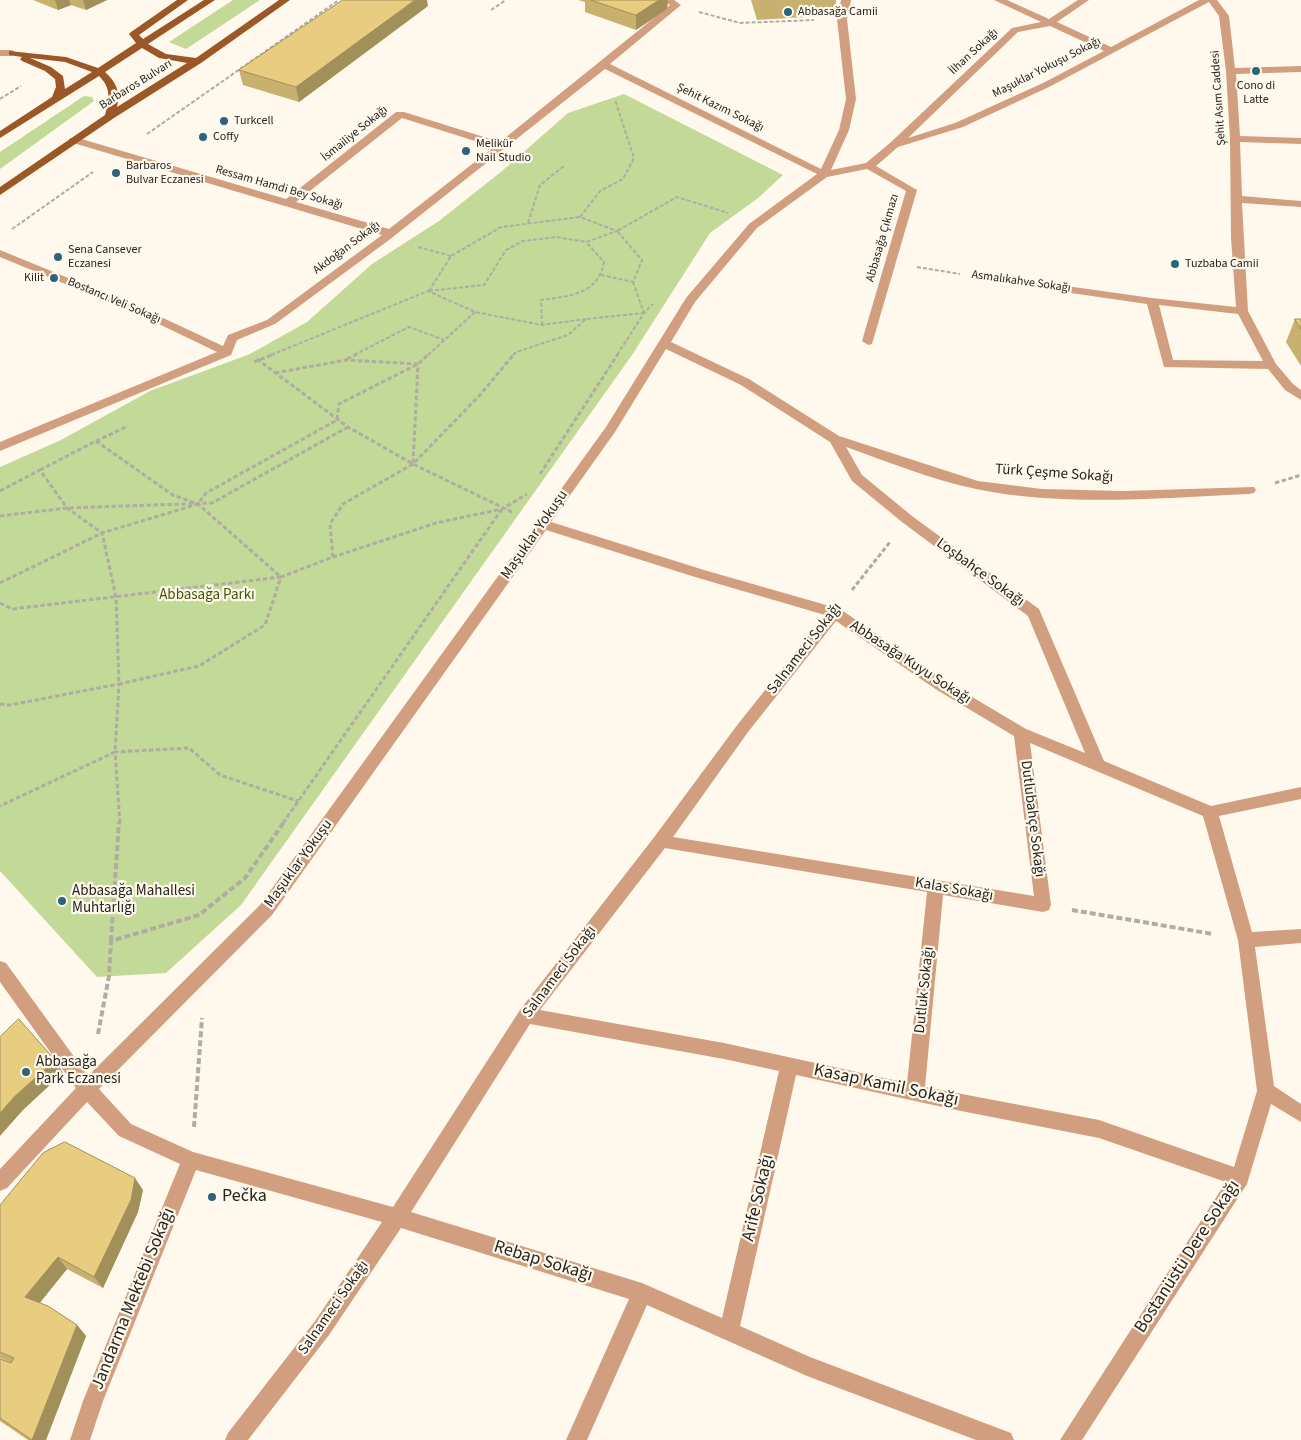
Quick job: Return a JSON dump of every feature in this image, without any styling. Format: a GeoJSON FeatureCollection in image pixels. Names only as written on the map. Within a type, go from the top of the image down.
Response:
{"type":"FeatureCollection","features":[{"type":"Feature","properties":{"kind":"main road"},"geometry":{"type":"LineString","coordinates":[[183,0],[137,30],[134,34],[142,43],[160,56],[169,59],[198,61]]}},
{"type":"Feature","properties":{"kind":"main road"},"geometry":{"type":"LineString","coordinates":[[0,134],[210,0]]}},
{"type":"Feature","properties":{"kind":"main road","name":"Barbaros Bulvarı"},"geometry":{"type":"LineString","coordinates":[[0,192],[74,140],[198,61],[286,0]]}},
{"type":"Feature","properties":{"kind":"main road"},"geometry":{"type":"LineString","coordinates":[[12,53],[64,58],[99,71],[111,84],[115,92],[116,104],[110,116]]}},
{"type":"Feature","properties":{"kind":"main road"},"geometry":{"type":"LineString","coordinates":[[12,53],[48,69],[60,78],[61,88],[57,97]]}},
{"type":"Feature","properties":{"kind":"street"},"geometry":{"type":"LineString","coordinates":[[824,174],[844,130],[851,99],[842,19],[846,0]]}},
{"type":"Feature","properties":{"kind":"street"},"geometry":{"type":"LineString","coordinates":[[999,0],[1048,24],[1110,50]]}},
{"type":"Feature","properties":{"kind":"street","name":"İlhan Sokağı"},"geometry":{"type":"LineString","coordinates":[[894,145],[1015,30],[1048,24],[1084,0]]}},
{"type":"Feature","properties":{"kind":"street","name":"Maşuklar Yokuşu Sokağı"},"geometry":{"type":"LineString","coordinates":[[894,145],[959,125],[1046,85],[1206,0]]}},
{"type":"Feature","properties":{"kind":"street","name":"Şehit Asım Caddesi"},"geometry":{"type":"LineString","coordinates":[[1212,0],[1224,16],[1231,71],[1235,139],[1237,238],[1242,311]]}},
{"type":"Feature","properties":{"kind":"street","name":"Akdoğan Sokağı"},"geometry":{"type":"LineString","coordinates":[[232,338],[271,322],[389,234],[604,65],[672,3]]}},
{"type":"Feature","properties":{"kind":"street"},"geometry":{"type":"LineString","coordinates":[[0,53],[12,53]]}},
{"type":"Feature","properties":{"kind":"street","name":"Şehit Kazım Sokağı"},"geometry":{"type":"LineString","coordinates":[[604,65],[824,174]]}},
{"type":"Feature","properties":{"kind":"street"},"geometry":{"type":"LineString","coordinates":[[1231,71],[1301,69]]}},
{"type":"Feature","properties":{"kind":"street","name":"İsmailiye Sokağı"},"geometry":{"type":"LineString","coordinates":[[288,203],[400,114],[503,146]]}},
{"type":"Feature","properties":{"kind":"street"},"geometry":{"type":"LineString","coordinates":[[1235,139],[1301,141]]}},
{"type":"Feature","properties":{"kind":"street","name":"Ressam Hamdi Bey Sokağı"},"geometry":{"type":"LineString","coordinates":[[74,140],[389,234]]}},
{"type":"Feature","properties":{"kind":"street","name":"Maşuklar Yokuşu"},"geometry":{"type":"LineString","coordinates":[[0,1182],[87,1089],[266,910],[611,429],[690,300],[753,226],[824,174],[869,166],[894,145]]}},
{"type":"Feature","properties":{"kind":"street","name":"Abbasağa Çıkmazı"},"geometry":{"type":"LineString","coordinates":[[868,341],[912,190],[869,166]]}},
{"type":"Feature","properties":{"kind":"street"},"geometry":{"type":"LineString","coordinates":[[1237,199],[1301,204]]}},
{"type":"Feature","properties":{"kind":"street","name":"Bostancı Veli Sokağı"},"geometry":{"type":"LineString","coordinates":[[0,253],[142,312],[227,352]]}},
{"type":"Feature","properties":{"kind":"street","name":"Asmalıkahve Sokağı"},"geometry":{"type":"LineString","coordinates":[[988,278],[1152,301],[1242,311]]}},
{"type":"Feature","properties":{"kind":"street"},"geometry":{"type":"LineString","coordinates":[[1152,301],[1168,364],[1271,365]]}},
{"type":"Feature","properties":{"kind":"street"},"geometry":{"type":"LineString","coordinates":[[1242,311],[1271,365],[1289,387],[1301,396]]}},
{"type":"Feature","properties":{"kind":"street"},"geometry":{"type":"LineString","coordinates":[[0,447],[227,352],[232,338]]}},
{"type":"Feature","properties":{"kind":"street","name":"Loşbahçe Sokağı"},"geometry":{"type":"LineString","coordinates":[[664,343],[745,382],[835,439],[857,478],[907,520],[1034,613],[1098,766]]}},
{"type":"Feature","properties":{"kind":"street","name":"Türk Çeşme Sokağı"},"geometry":{"type":"LineString","coordinates":[[835,439],[901,462],[977,485],[1042,493],[1123,495],[1249,490]]}},
{"type":"Feature","properties":{"kind":"street","name":"Abbasağa Kuyu Sokağı"},"geometry":{"type":"LineString","coordinates":[[543,524],[700,574],[835,613],[942,686],[1021,733],[1098,766]]}},
{"type":"Feature","properties":{"kind":"street","name":"Salnameci Sokağı"},"geometry":{"type":"LineString","coordinates":[[235,1440],[322,1328],[397,1217],[526,1016],[661,841],[743,728],[835,613]]}},
{"type":"Feature","properties":{"kind":"street","name":"Dutlubahçe Sokağı"},"geometry":{"type":"LineString","coordinates":[[1021,733],[1043,905]]}},
{"type":"Feature","properties":{"kind":"street"},"geometry":{"type":"LineString","coordinates":[[1098,766],[1210,812],[1301,793]]}},
{"type":"Feature","properties":{"kind":"street"},"geometry":{"type":"LineString","coordinates":[[1210,812],[1246,940],[1301,936]]}},
{"type":"Feature","properties":{"kind":"street","name":"Kalas Sokağı"},"geometry":{"type":"LineString","coordinates":[[661,841],[1043,905]]}},
{"type":"Feature","properties":{"kind":"street","name":"Dutluk Sokağı"},"geometry":{"type":"LineString","coordinates":[[915,1092],[936,887]]}},
{"type":"Feature","properties":{"kind":"street","name":"Bostanüstü Dere Sokağı"},"geometry":{"type":"LineString","coordinates":[[1070,1440],[1240,1178],[1266,1091],[1246,940]]}},
{"type":"Feature","properties":{"kind":"street","name":"Rebap Sokağı"},"geometry":{"type":"LineString","coordinates":[[0,968],[87,1089],[125,1130],[191,1160],[397,1217],[642,1293],[807,1366],[1004,1440]]}},
{"type":"Feature","properties":{"kind":"street","name":"Kasap Kamil Sokağı"},"geometry":{"type":"LineString","coordinates":[[526,1016],[789,1065],[961,1103],[1099,1129],[1240,1178]]}},
{"type":"Feature","properties":{"kind":"street","name":"Arife Sokağı"},"geometry":{"type":"LineString","coordinates":[[729,1332],[789,1065]]}},
{"type":"Feature","properties":{"kind":"street"},"geometry":{"type":"LineString","coordinates":[[1266,1091],[1301,1114]]}},
{"type":"Feature","properties":{"kind":"street","name":"Jandarma Mektebi Sokağı"},"geometry":{"type":"LineString","coordinates":[[80,1440],[93,1401],[191,1160]]}},
{"type":"Feature","properties":{"kind":"street"},"geometry":{"type":"LineString","coordinates":[[576,1440],[642,1293]]}},
{"type":"Feature","properties":{"kind":"path"},"geometry":{"type":"LineString","coordinates":[[8,232],[340,0]]}},
{"type":"Feature","properties":{"kind":"path"},"geometry":{"type":"LineString","coordinates":[[492,10],[506,0]]}},
{"type":"Feature","properties":{"kind":"path"},"geometry":{"type":"LineString","coordinates":[[672,3],[740,23],[842,19]]}},
{"type":"Feature","properties":{"kind":"path"},"geometry":{"type":"LineString","coordinates":[[580,217],[600,192],[623,180],[634,158],[604,65]]}},
{"type":"Feature","properties":{"kind":"path"},"geometry":{"type":"LineString","coordinates":[[0,99],[25,83]]}},
{"type":"Feature","properties":{"kind":"path"},"geometry":{"type":"LineString","coordinates":[[528,223],[540,185],[564,166]]}},
{"type":"Feature","properties":{"kind":"path"},"geometry":{"type":"LineString","coordinates":[[250,364],[428,291],[484,285],[506,250],[524,241],[557,237],[586,242],[617,231],[678,197],[731,214]]}},
{"type":"Feature","properties":{"kind":"path"},"geometry":{"type":"LineString","coordinates":[[428,291],[451,256],[501,227],[580,217],[617,231],[642,260],[633,282],[644,313]]}},
{"type":"Feature","properties":{"kind":"path"},"geometry":{"type":"LineString","coordinates":[[542,325],[541,300],[572,296],[598,281],[602,274],[604,262],[586,242]]}},
{"type":"Feature","properties":{"kind":"path","name":"Asmalıkahve Sokağı"},"geometry":{"type":"LineString","coordinates":[[890,263],[988,278]]}},
{"type":"Feature","properties":{"kind":"path"},"geometry":{"type":"LineString","coordinates":[[602,274],[633,282]]}},
{"type":"Feature","properties":{"kind":"path"},"geometry":{"type":"LineString","coordinates":[[428,291],[475,312],[542,325],[644,313]]}},
{"type":"Feature","properties":{"kind":"path"},"geometry":{"type":"LineString","coordinates":[[337,420],[339,404],[418,364],[475,312]]}},
{"type":"Feature","properties":{"kind":"path"},"geometry":{"type":"LineString","coordinates":[[539,476],[644,313]]}},
{"type":"Feature","properties":{"kind":"path"},"geometry":{"type":"LineString","coordinates":[[333,557],[330,524],[343,504],[413,464],[480,394],[516,352],[568,335],[586,319]]}},
{"type":"Feature","properties":{"kind":"path"},"geometry":{"type":"LineString","coordinates":[[346,360],[409,327],[444,340]]}},
{"type":"Feature","properties":{"kind":"path"},"geometry":{"type":"LineString","coordinates":[[232,338],[258,360],[348,427],[413,464],[502,509],[543,524]]}},
{"type":"Feature","properties":{"kind":"path"},"geometry":{"type":"LineString","coordinates":[[275,373],[346,360],[418,364]]}},
{"type":"Feature","properties":{"kind":"path"},"geometry":{"type":"LineString","coordinates":[[413,464],[418,364]]}},
{"type":"Feature","properties":{"kind":"path"},"geometry":{"type":"LineString","coordinates":[[0,583],[102,533],[198,504],[206,493],[337,420]]}},
{"type":"Feature","properties":{"kind":"path"},"geometry":{"type":"LineString","coordinates":[[0,491],[130,424]]}},
{"type":"Feature","properties":{"kind":"path"},"geometry":{"type":"LineString","coordinates":[[0,516],[68,508],[212,503],[348,427]]}},
{"type":"Feature","properties":{"kind":"path"},"geometry":{"type":"LineString","coordinates":[[96,441],[173,495],[198,504],[281,577]]}},
{"type":"Feature","properties":{"kind":"path"},"geometry":{"type":"LineString","coordinates":[[40,470],[68,508],[102,533],[116,597],[119,684],[115,752],[120,830],[109,976],[87,1089]]}},
{"type":"Feature","properties":{"kind":"path"},"geometry":{"type":"LineString","coordinates":[[0,603],[12,609],[281,577],[333,557],[436,523],[502,509],[528,493]]}},
{"type":"Feature","properties":{"kind":"path"},"geometry":{"type":"LineString","coordinates":[[112,941],[198,916],[245,878],[502,509]]}},
{"type":"Feature","properties":{"kind":"path","name":"Salnameci Sokağı"},"geometry":{"type":"LineString","coordinates":[[835,613],[907,520]]}},
{"type":"Feature","properties":{"kind":"path"},"geometry":{"type":"LineString","coordinates":[[0,704],[10,705],[199,666],[265,625],[281,577]]}},
{"type":"Feature","properties":{"kind":"path"},"geometry":{"type":"LineString","coordinates":[[0,806],[115,752],[189,748],[220,774],[298,801]]}},
{"type":"Feature","properties":{"kind":"path"},"geometry":{"type":"LineString","coordinates":[[1043,905],[1246,940]]}},
{"type":"Feature","properties":{"kind":"path"},"geometry":{"type":"LineString","coordinates":[[191,1160],[206,969]]}},
{"type":"Feature","properties":{"kind":"green space"},"geometry":{"type":"Polygon","coordinates":[[[233,0],[260,0],[186,49],[169,42],[233,0]]]}},
{"type":"Feature","properties":{"kind":"green space","name":"Abbasağa Parkı"},"geometry":{"type":"Polygon","coordinates":[[[624,94],[783,175],[758,198],[710,233],[632,355],[241,905],[166,973],[97,977],[0,871],[0,467],[61,440],[150,391],[250,354],[307,322],[372,264],[439,221],[502,171],[568,113],[624,94]]]}},
{"type":"Feature","properties":{"kind":"green space"},"geometry":{"type":"Polygon","coordinates":[[[84,96],[92,97],[94,101],[0,169],[0,152],[84,96]]]}},
{"type":"Feature","properties":{"kind":"building"},"geometry":{"type":"Polygon","coordinates":[[[343,0],[415,0],[296,87],[239,70],[343,0]]]}},
{"type":"Feature","properties":{"kind":"building"},"geometry":{"type":"Polygon","coordinates":[[[591,0],[659,0],[636,15],[591,0]]]}},
{"type":"Feature","properties":{"kind":"building"},"geometry":{"type":"Polygon","coordinates":[[[1295,319],[1301,319],[1301,329],[1295,319]]]}},
{"type":"Feature","properties":{"kind":"building"},"geometry":{"type":"Polygon","coordinates":[[[19,1019],[55,1060],[14,1097],[0,1113],[0,1037],[19,1019]]]}},
{"type":"Feature","properties":{"kind":"building"},"geometry":{"type":"Polygon","coordinates":[[[65,1142],[135,1178],[131,1200],[94,1277],[58,1257],[25,1297],[48,1306],[77,1325],[32,1440],[0,1418],[0,1359],[11,1363],[14,1358],[0,1352],[0,1205],[43,1153],[65,1142]]]}},
{"type":"Feature","properties":{"kind":"place","name":"Abbasağa Camii"},"geometry":{"type":"Point","coordinates":[788,12]}},
{"type":"Feature","properties":{"kind":"place","name":"Cono di Latte"},"geometry":{"type":"Point","coordinates":[1256,71]}},
{"type":"Feature","properties":{"kind":"place","name":"Turkcell"},"geometry":{"type":"Point","coordinates":[224,121]}},
{"type":"Feature","properties":{"kind":"place","name":"Coffy"},"geometry":{"type":"Point","coordinates":[203,137]}},
{"type":"Feature","properties":{"kind":"place","name":"Melikür Nail Studio"},"geometry":{"type":"Point","coordinates":[466,151]}},
{"type":"Feature","properties":{"kind":"place","name":"Barbaros Bulvar Eczanesi"},"geometry":{"type":"Point","coordinates":[116,173]}},
{"type":"Feature","properties":{"kind":"place","name":"Sena Cansever Eczanesi"},"geometry":{"type":"Point","coordinates":[58,257]}},
{"type":"Feature","properties":{"kind":"place","name":"Tuzbaba Camii"},"geometry":{"type":"Point","coordinates":[1175,264]}},
{"type":"Feature","properties":{"kind":"place","name":"Kilit"},"geometry":{"type":"Point","coordinates":[54,278]}},
{"type":"Feature","properties":{"kind":"place","name":"Abbasağa Mahallesi Muhtarlığı"},"geometry":{"type":"Point","coordinates":[62,901]}},
{"type":"Feature","properties":{"kind":"place","name":"Abbasağa Park Eczanesi"},"geometry":{"type":"Point","coordinates":[26,1072]}},
{"type":"Feature","properties":{"kind":"place","name":"Pečka"},"geometry":{"type":"Point","coordinates":[212,1197]}}]}
